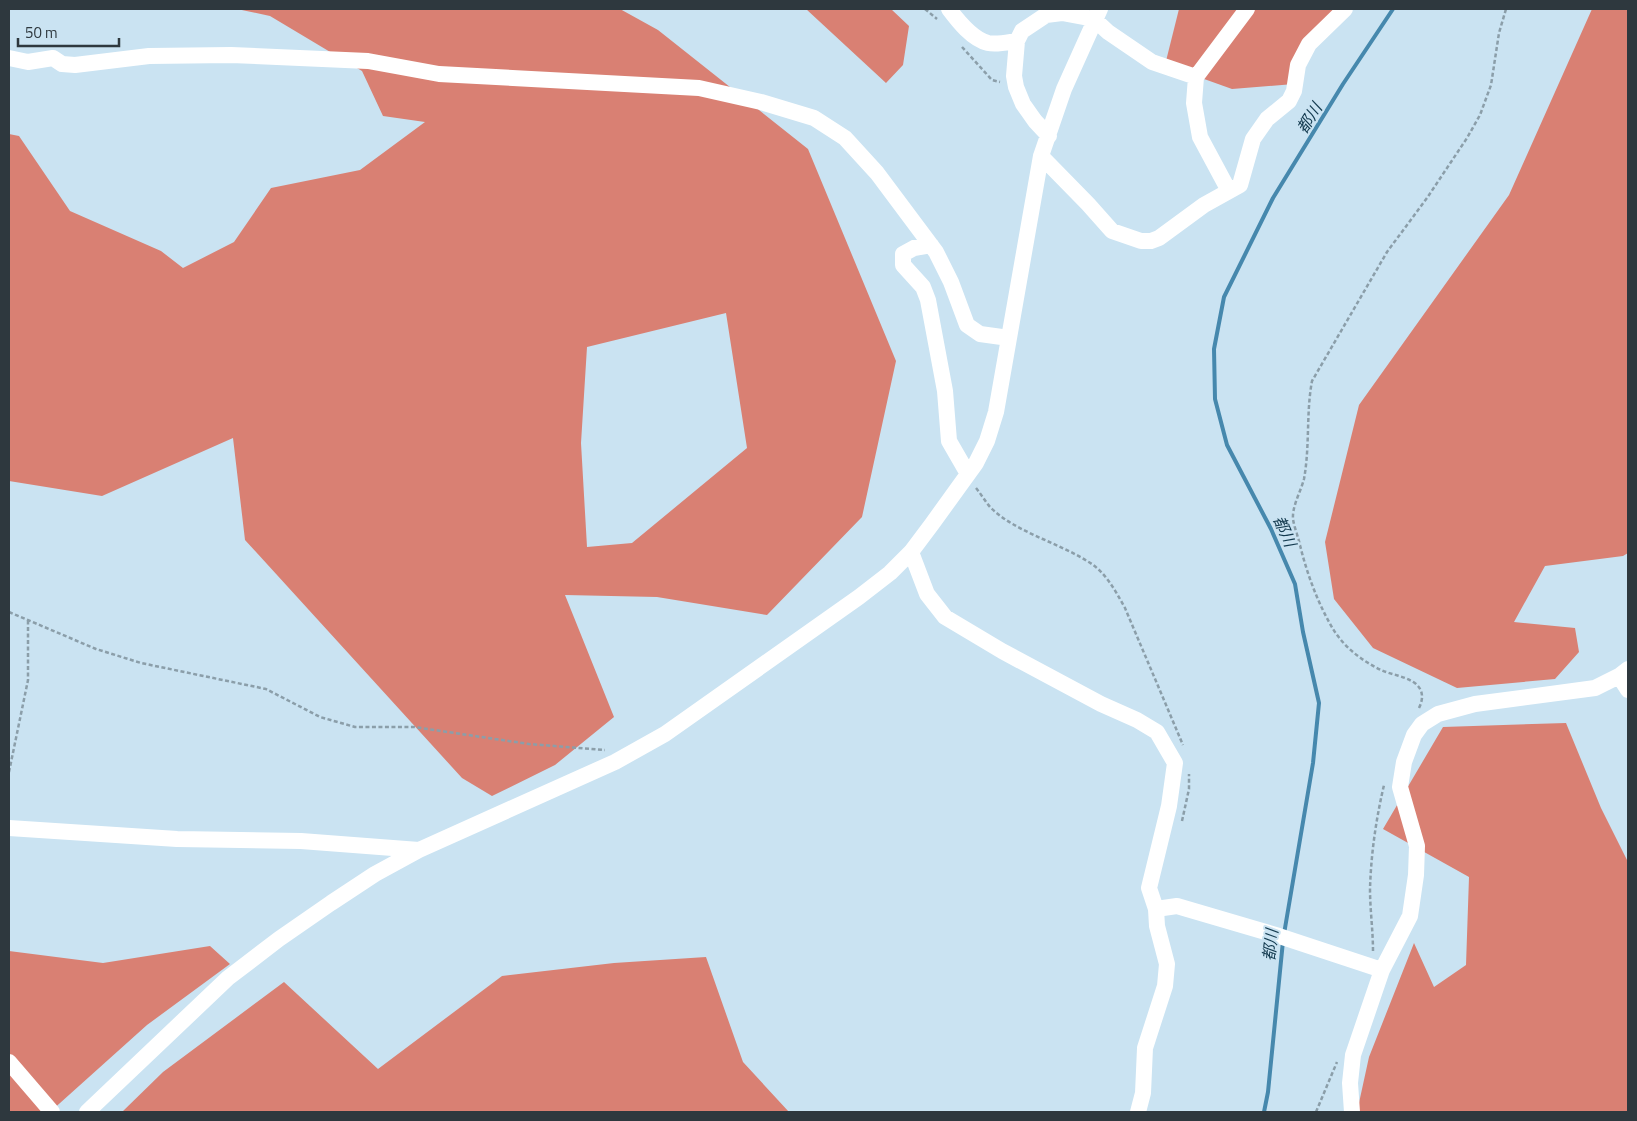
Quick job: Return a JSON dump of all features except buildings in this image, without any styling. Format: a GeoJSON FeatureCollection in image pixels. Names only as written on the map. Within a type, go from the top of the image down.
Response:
{"type":"FeatureCollection","features":[{"type":"Feature","properties":{"kind":"street"},"geometry":{"type":"LineString","coordinates":[[949,9],[973,35],[989,44],[1017,41]]}},
{"type":"Feature","properties":{"kind":"street"},"geometry":{"type":"LineString","coordinates":[[1229,191],[1200,137],[1195,119],[1194,104],[1196,77],[1247,9]]}},
{"type":"Feature","properties":{"kind":"street"},"geometry":{"type":"LineString","coordinates":[[1041,156],[1112,231],[1141,241],[1151,241],[1159,238],[1204,205],[1240,185],[1254,139],[1267,119],[1289,101],[1294,91],[1298,64],[1309,44],[1344,9]]}},
{"type":"Feature","properties":{"kind":"street"},"geometry":{"type":"LineString","coordinates":[[1049,136],[1035,122],[1023,104],[1016,87],[1014,76],[1017,41],[1022,32],[1046,15],[1062,13],[1097,14]]}},
{"type":"Feature","properties":{"kind":"street"},"geometry":{"type":"LineString","coordinates":[[1097,14],[1108,32],[1152,62],[1196,77]]}},
{"type":"Feature","properties":{"kind":"street"},"geometry":{"type":"LineString","coordinates":[[87,1112],[228,978],[279,939],[338,898],[374,874],[419,850],[615,762],[665,734],[859,597],[890,573],[911,552],[976,463],[987,440],[996,412],[1041,156],[1064,89],[1097,14]]}},
{"type":"Feature","properties":{"kind":"street"},"geometry":{"type":"LineString","coordinates":[[9,58],[28,62],[53,58],[62,64],[75,65],[149,56],[230,55],[368,61],[448,74],[699,88],[761,102],[814,118],[845,138],[877,173],[936,252],[951,282],[967,325],[980,334],[1009,338]]}},
{"type":"Feature","properties":{"kind":"street"},"geometry":{"type":"LineString","coordinates":[[931,245],[914,248],[904,254],[903,265],[923,287],[928,300],[944,391],[949,441],[968,474]]}},
{"type":"Feature","properties":{"kind":"street"},"geometry":{"type":"LineString","coordinates":[[911,552],[927,594],[945,617],[1002,651],[1157,732],[1175,763],[1169,806],[1149,888],[1156,909],[1157,926],[1167,964],[1165,986],[1145,1048],[1143,1093],[1138,1112]]}},
{"type":"Feature","properties":{"kind":"street"},"geometry":{"type":"LineString","coordinates":[[1352,1112],[1350,1084],[1353,1055],[1375,968],[1410,916],[1416,874],[1417,846],[1400,787],[1404,762],[1414,735],[1422,724],[1438,714],[1475,704],[1595,688],[1625,679]]}},
{"type":"Feature","properties":{"kind":"street"},"geometry":{"type":"LineString","coordinates":[[9,828],[177,839],[300,841],[419,850]]}},
{"type":"Feature","properties":{"kind":"street"},"geometry":{"type":"LineString","coordinates":[[1156,909],[1177,906],[1279,936],[1375,968]]}},
{"type":"Feature","properties":{"kind":"street"},"geometry":{"type":"LineString","coordinates":[[9,1062],[52,1112]]}},
{"type":"Feature","properties":{"kind":"path"},"geometry":{"type":"LineString","coordinates":[[1416,714],[1422,698],[1420,689],[1415,683],[1404,677],[1382,670],[1360,658],[1345,645],[1334,629],[1320,604],[1305,565],[1293,518],[1304,479],[1309,395],[1312,380],[1387,252],[1427,198],[1480,115],[1491,84],[1498,40],[1506,9]]}},
{"type":"Feature","properties":{"kind":"path"},"geometry":{"type":"LineString","coordinates":[[968,474],[990,507],[1008,521],[1088,561],[1101,572],[1115,590],[1125,608],[1184,749]]}},
{"type":"Feature","properties":{"kind":"path"},"geometry":{"type":"LineString","coordinates":[[9,612],[96,649],[141,663],[266,689],[320,717],[355,727],[414,727],[529,744],[607,750]]}},
{"type":"Feature","properties":{"kind":"path"},"geometry":{"type":"LineString","coordinates":[[9,772],[28,680],[28,619]]}},
{"type":"Feature","properties":{"kind":"path"},"geometry":{"type":"LineString","coordinates":[[1181,825],[1189,789],[1190,766]]}},
{"type":"Feature","properties":{"kind":"path"},"geometry":{"type":"LineString","coordinates":[[1375,968],[1372,959],[1371,871],[1374,840],[1386,780]]}},
{"type":"Feature","properties":{"kind":"shaded area"},"geometry":{"type":"Polygon","coordinates":[[[237,9],[620,9],[658,30],[808,149],[896,361],[862,517],[767,615],[657,597],[565,595],[614,717],[555,765],[492,796],[462,778],[245,540],[233,438],[102,496],[9,481],[9,134],[19,136],[70,211],[161,251],[183,268],[234,242],[271,188],[360,170],[425,122],[383,116],[362,71],[270,16],[237,9]],[[726,313],[587,347],[581,443],[587,547],[632,543],[747,448],[726,313]]]}},
{"type":"Feature","properties":{"kind":"shaded area"},"geometry":{"type":"Polygon","coordinates":[[[806,9],[891,9],[909,26],[903,65],[886,83],[806,9]]]}},
{"type":"Feature","properties":{"kind":"shaded area"},"geometry":{"type":"Polygon","coordinates":[[[1179,9],[1335,9],[1294,84],[1232,89],[1165,65],[1179,9]]]}},
{"type":"Feature","properties":{"kind":"shaded area"},"geometry":{"type":"Polygon","coordinates":[[[1592,9],[1628,9],[1628,553],[1623,556],[1545,566],[1514,622],[1575,628],[1579,652],[1555,679],[1457,688],[1373,648],[1334,599],[1325,542],[1359,405],[1509,195],[1592,9]]]}},
{"type":"Feature","properties":{"kind":"shaded area"},"geometry":{"type":"Polygon","coordinates":[[[1566,723],[1601,808],[1628,862],[1628,1112],[1357,1112],[1369,1057],[1414,943],[1434,987],[1466,965],[1469,877],[1383,829],[1443,727],[1566,723]]]}},
{"type":"Feature","properties":{"kind":"shaded area"},"geometry":{"type":"Polygon","coordinates":[[[210,946],[230,964],[147,1025],[50,1112],[9,1112],[9,951],[103,963],[210,946]]]}},
{"type":"Feature","properties":{"kind":"shaded area"},"geometry":{"type":"Polygon","coordinates":[[[706,957],[743,1062],[789,1112],[122,1112],[163,1072],[284,982],[378,1069],[502,976],[614,963],[706,957]]]}},
{"type":"Feature","properties":{"kind":"waterway","name":"都川"},"geometry":{"type":"LineString","coordinates":[[1284,934],[1313,763],[1319,703],[1303,632],[1295,584],[1271,529],[1227,445],[1215,399],[1214,349],[1224,297],[1273,198],[1343,84],[1393,9]]}},
{"type":"Feature","properties":{"kind":"waterway","name":"都川"},"geometry":{"type":"LineString","coordinates":[[1264,1112],[1268,1092],[1283,941]]}}]}
